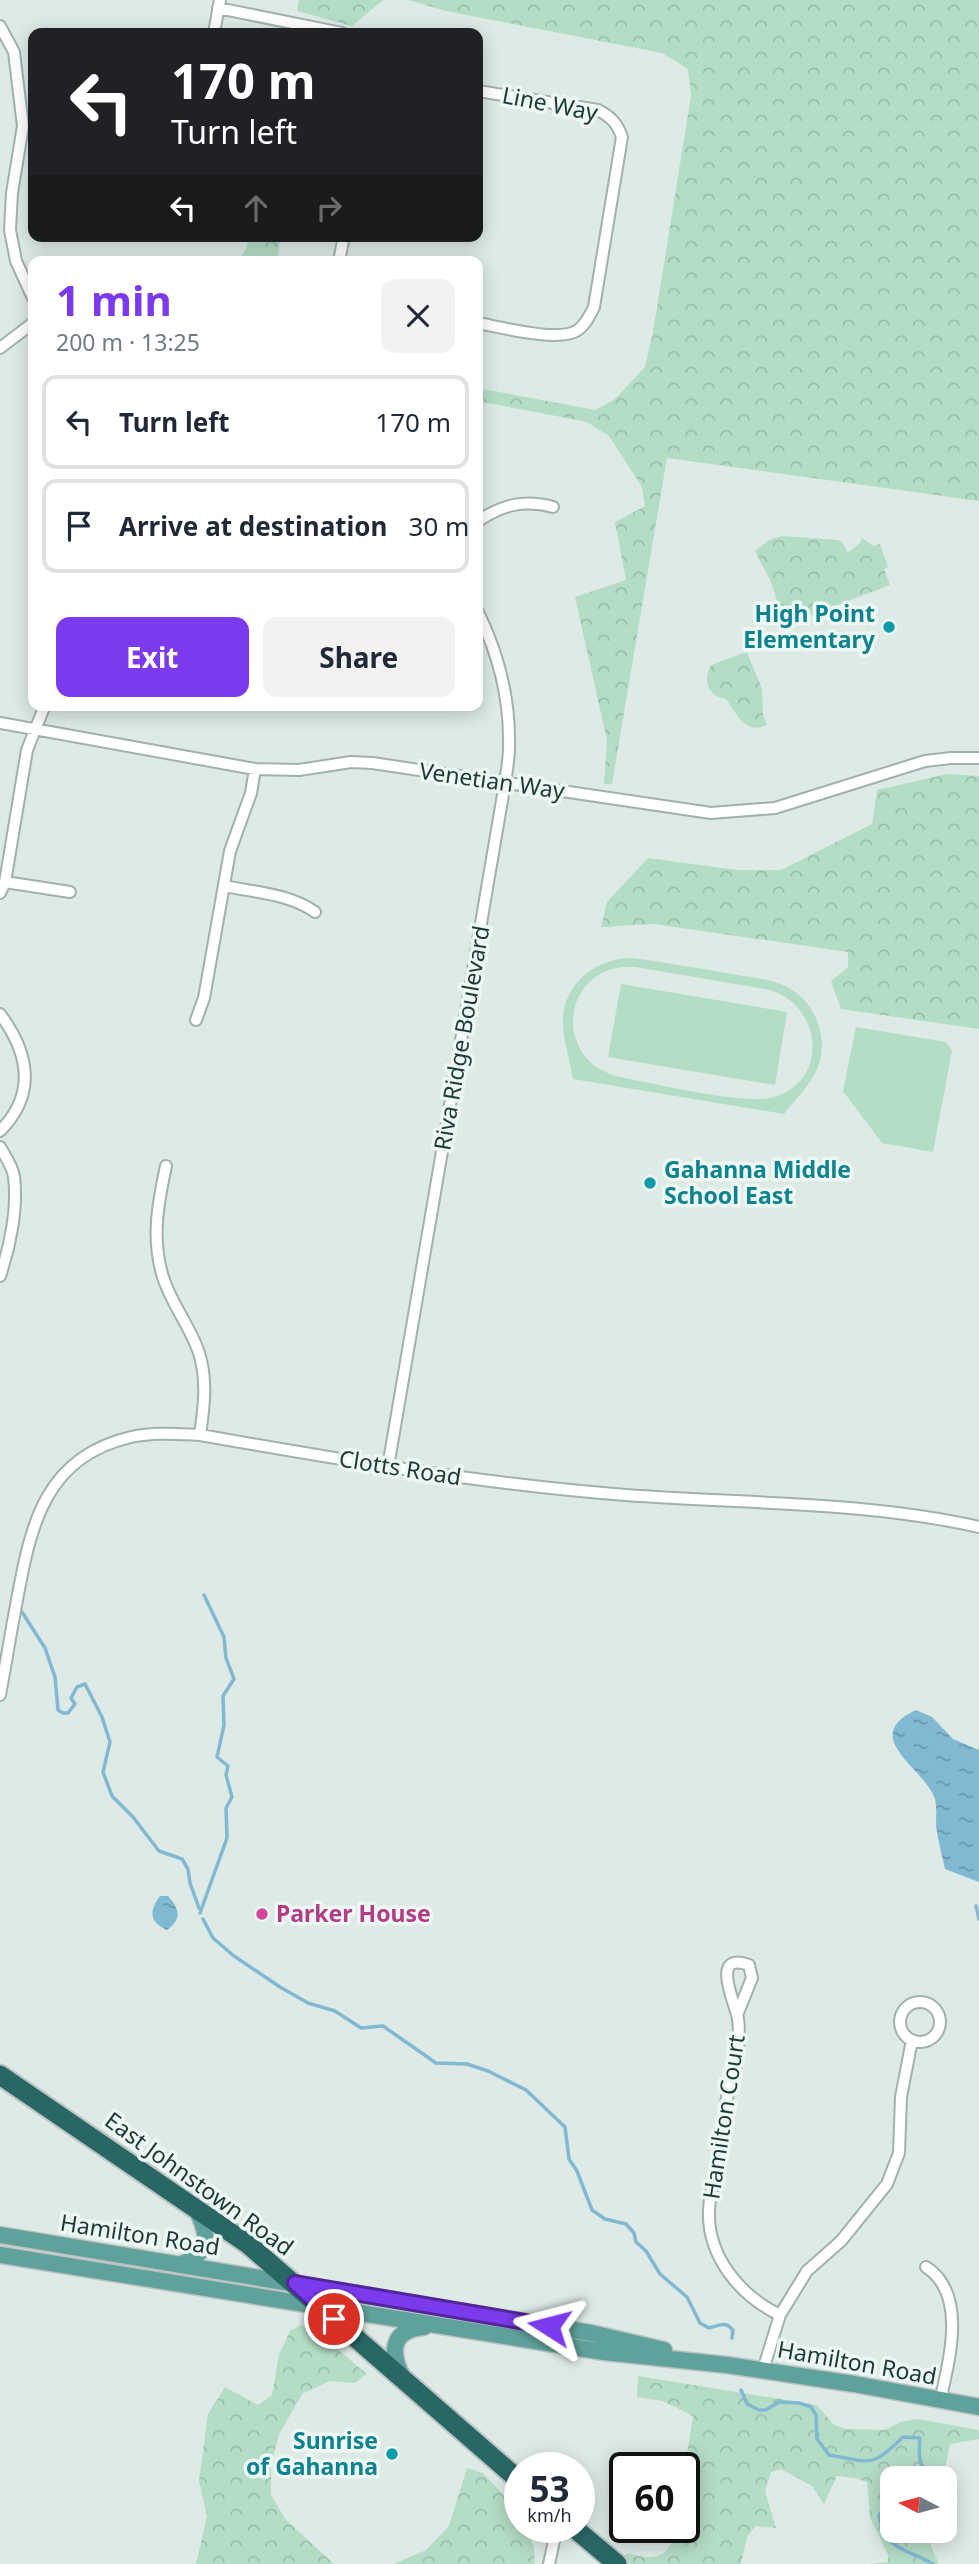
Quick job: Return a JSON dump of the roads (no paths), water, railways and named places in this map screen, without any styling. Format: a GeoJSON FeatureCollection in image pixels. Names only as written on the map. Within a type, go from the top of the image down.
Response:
{"type":"FeatureCollection","features":[{"type":"Feature","properties":{"kind":"highway","name":"East Johnstown Road"},"geometry":{"type":"LineString","coordinates":[[0,2075],[249,2245],[504,2467]]}},
{"type":"Feature","properties":{"kind":"highway"},"geometry":{"type":"LineString","coordinates":[[592,2543],[617,2564]]}},
{"type":"Feature","properties":{"kind":"main road"},"geometry":{"type":"LineString","coordinates":[[180,2264],[190,2260],[204,2248],[205,2227],[196,2209]]}},
{"type":"Feature","properties":{"kind":"main road","name":"Hamilton Road"},"geometry":{"type":"LineString","coordinates":[[0,2235],[591,2333],[727,2365]]}},
{"type":"Feature","properties":{"kind":"main road","name":"Hamilton Road"},"geometry":{"type":"LineString","coordinates":[[0,2255],[434,2326],[604,2352],[763,2370],[979,2407]]}},
{"type":"Feature","properties":{"kind":"main road"},"geometry":{"type":"LineString","coordinates":[[404,2381],[394,2355],[395,2344],[408,2329],[434,2326]]}},
{"type":"Feature","properties":{"kind":"street"},"geometry":{"type":"LineString","coordinates":[[215,28],[219,4],[321,28]]}},
{"type":"Feature","properties":{"kind":"street"},"geometry":{"type":"LineString","coordinates":[[0,26],[14,52],[23,126],[28,142],[12,193],[10,230],[16,261],[28,287]]}},
{"type":"Feature","properties":{"kind":"street","name":"Line Way"},"geometry":{"type":"LineString","coordinates":[[483,92],[598,110],[618,125],[622,136],[594,307],[587,321],[577,331],[554,335],[483,324]]}},
{"type":"Feature","properties":{"kind":"street"},"geometry":{"type":"LineString","coordinates":[[0,348],[28,327]]}},
{"type":"Feature","properties":{"kind":"street"},"geometry":{"type":"LineString","coordinates":[[483,518],[494,510],[514,503],[540,503],[553,507]]}},
{"type":"Feature","properties":{"kind":"street","name":"Riva Ridge Boulevard"},"geometry":{"type":"LineString","coordinates":[[388,1467],[505,783],[509,740],[502,678],[483,623]]}},
{"type":"Feature","properties":{"kind":"street"},"geometry":{"type":"LineString","coordinates":[[0,893],[5,882],[27,750],[42,711]]}},
{"type":"Feature","properties":{"kind":"street","name":"Venetian Way"},"geometry":{"type":"LineString","coordinates":[[0,723],[256,769],[299,769],[351,762],[372,763],[711,813],[775,808],[925,761],[979,758]]}},
{"type":"Feature","properties":{"kind":"street"},"geometry":{"type":"LineString","coordinates":[[196,1020],[204,998],[230,851],[251,793],[256,769]]}},
{"type":"Feature","properties":{"kind":"street"},"geometry":{"type":"LineString","coordinates":[[5,882],[70,892]]}},
{"type":"Feature","properties":{"kind":"street"},"geometry":{"type":"LineString","coordinates":[[224,886],[291,900],[304,904],[315,912]]}},
{"type":"Feature","properties":{"kind":"street"},"geometry":{"type":"LineString","coordinates":[[0,1014],[14,1034],[25,1064],[23,1096],[12,1119],[0,1132]]}},
{"type":"Feature","properties":{"kind":"street"},"geometry":{"type":"LineString","coordinates":[[0,1147],[14,1175],[15,1201],[5,1262],[0,1276]]}},
{"type":"Feature","properties":{"kind":"street"},"geometry":{"type":"LineString","coordinates":[[166,1166],[156,1222],[156,1247],[172,1301],[198,1350],[204,1379],[205,1406],[200,1436]]}},
{"type":"Feature","properties":{"kind":"street","name":"Clotts Road"},"geometry":{"type":"LineString","coordinates":[[0,1695],[26,1550],[35,1520],[50,1492],[64,1474],[82,1458],[107,1444],[133,1436],[165,1433],[200,1436],[446,1476],[626,1495],[891,1511],[942,1518],[979,1527]]}},
{"type":"Feature","properties":{"kind":"street","name":"Hamilton Court"},"geometry":{"type":"LineString","coordinates":[[737,2015],[736,2069],[728,2091],[722,2142],[711,2191],[709,2212],[712,2240],[723,2266],[742,2290],[758,2305],[779,2315]]}},
{"type":"Feature","properties":{"kind":"street"},"geometry":{"type":"LineString","coordinates":[[763,2370],[779,2315],[807,2271],[841,2241],[887,2184],[899,2153],[901,2097],[912,2040]]}},
{"type":"Feature","properties":{"kind":"street"},"geometry":{"type":"LineString","coordinates":[[926,2267],[936,2273],[945,2286],[951,2312],[949,2349],[940,2401]]}},
{"type":"Feature","properties":{"kind":"street"},"geometry":{"type":"LineString","coordinates":[[549,2564],[554,2543]]}},
{"type":"Feature","properties":{"kind":"water"},"geometry":{"type":"Polygon","coordinates":[[[916,1710],[932,1717],[953,1739],[979,1750],[979,1882],[945,1869],[936,1826],[935,1799],[929,1787],[894,1742],[893,1731],[900,1720],[916,1710]]]}},
{"type":"Feature","properties":{"kind":"water"},"geometry":{"type":"Polygon","coordinates":[[[160,1896],[168,1896],[178,1914],[167,1930],[154,1920],[153,1916],[160,1896]]]}},
{"type":"Feature","properties":{"kind":"waterway"},"geometry":{"type":"LineString","coordinates":[[200,1913],[227,1838],[226,1808],[232,1797],[226,1775],[228,1766],[217,1757],[224,1725],[223,1696],[234,1679],[226,1658],[224,1637],[204,1595]]}},
{"type":"Feature","properties":{"kind":"waterway"},"geometry":{"type":"LineString","coordinates":[[22,1612],[45,1648],[55,1677],[58,1710],[68,1713],[75,1704],[71,1698],[77,1687],[85,1684],[102,1717],[110,1742],[103,1772],[112,1796],[133,1817],[159,1851],[182,1859],[188,1869],[199,1908]]}},
{"type":"Feature","properties":{"kind":"waterway"},"geometry":{"type":"LineString","coordinates":[[976,1906],[979,1919]]}},
{"type":"Feature","properties":{"kind":"waterway"},"geometry":{"type":"LineString","coordinates":[[203,1919],[213,1938],[234,1956],[308,2003],[335,2011],[361,2028],[383,2026],[436,2063],[467,2064],[526,2090],[565,2127],[569,2159],[577,2171],[592,2210],[605,2219],[626,2224],[660,2274],[687,2297],[700,2323],[709,2328],[727,2325],[733,2330],[732,2338]]}},
{"type":"Feature","properties":{"kind":"waterway"},"geometry":{"type":"LineString","coordinates":[[741,2390],[747,2404],[759,2410],[766,2410],[779,2402],[811,2407],[816,2415],[817,2439],[829,2455],[869,2461],[884,2454],[903,2437],[920,2438],[922,2466]]}},
{"type":"Feature","properties":{"kind":"waterway"},"geometry":{"type":"LineString","coordinates":[[880,2514],[880,2520]]}},
{"type":"Feature","properties":{"kind":"waterway"},"geometry":{"type":"LineString","coordinates":[[893,2543],[933,2564]]}},
{"type":"Feature","properties":{"kind":"place","name":"High Point Elementary"},"geometry":{"type":"Point","coordinates":[889,627]}},
{"type":"Feature","properties":{"kind":"place","name":"Gahanna Middle School East"},"geometry":{"type":"Point","coordinates":[650,1183]}},
{"type":"Feature","properties":{"kind":"place","name":"Parker House"},"geometry":{"type":"Point","coordinates":[262,1914]}},
{"type":"Feature","properties":{"kind":"place","name":"Sunrise of Gahanna"},"geometry":{"type":"Point","coordinates":[392,2454]}}]}
